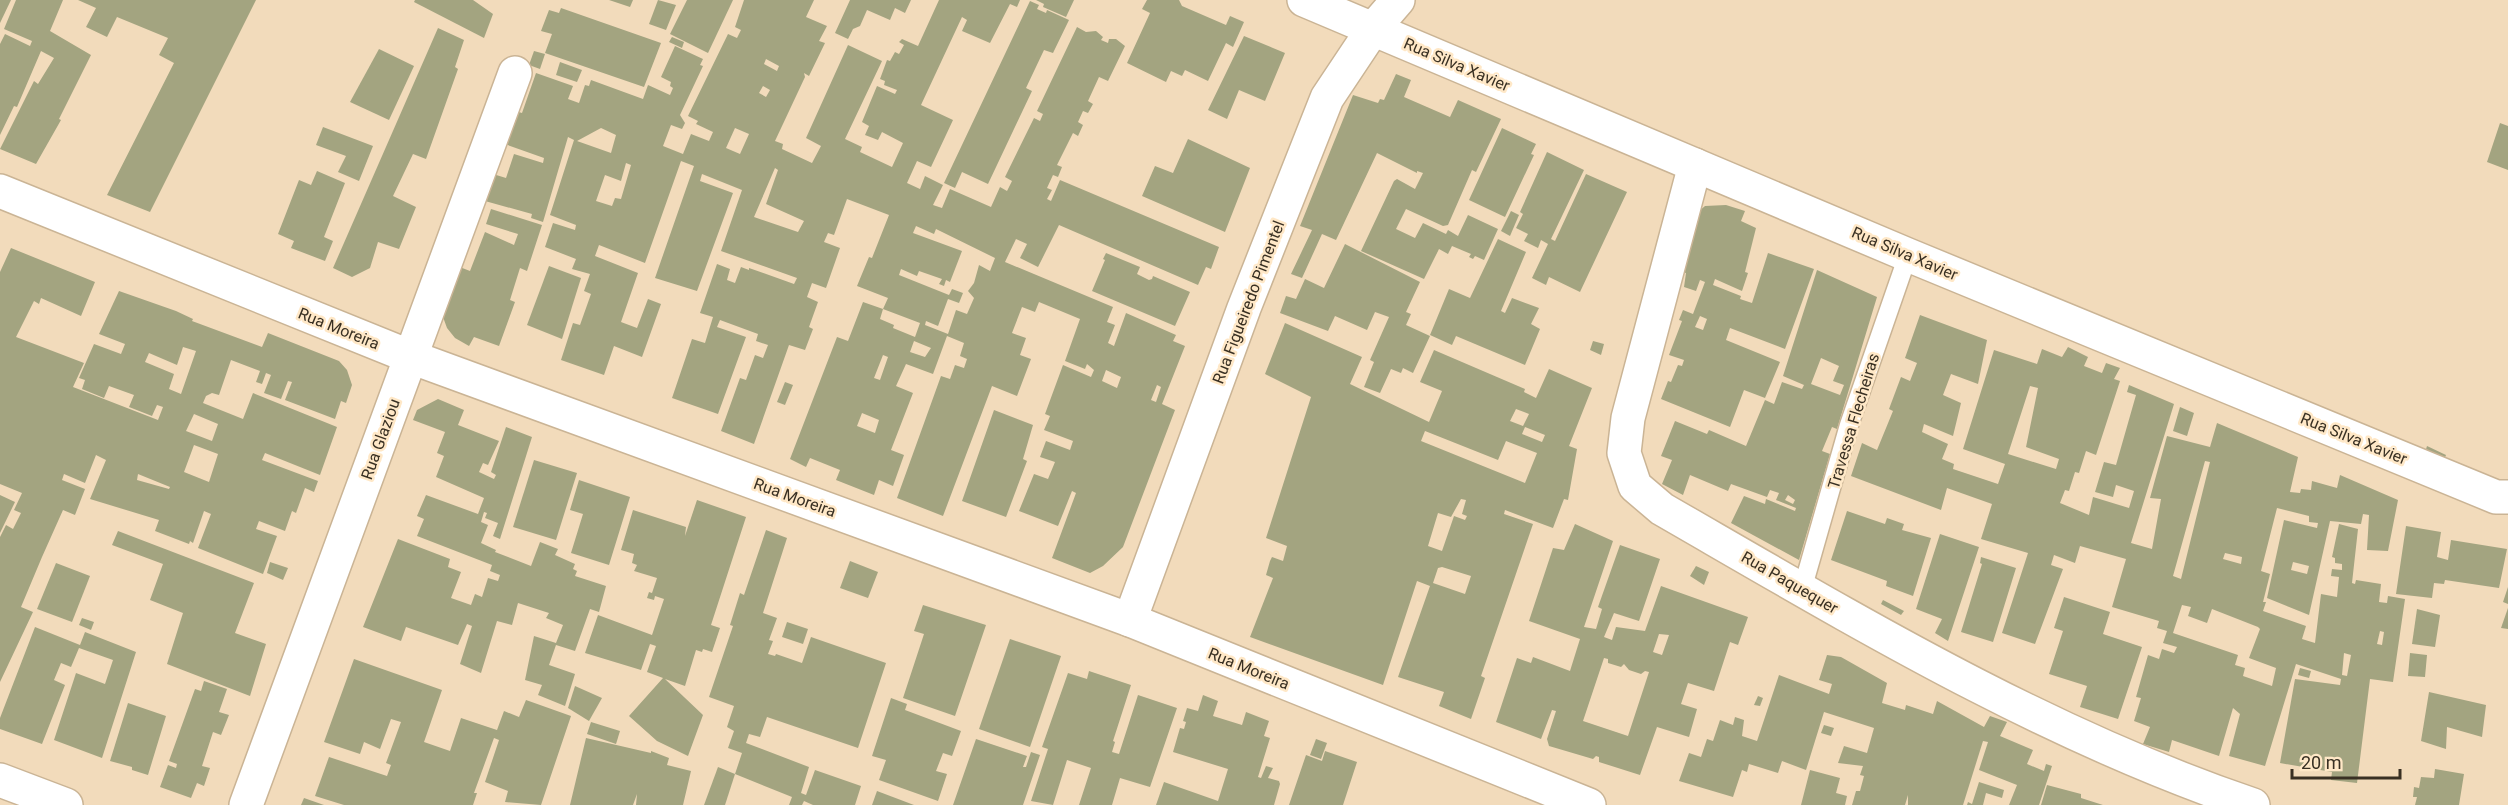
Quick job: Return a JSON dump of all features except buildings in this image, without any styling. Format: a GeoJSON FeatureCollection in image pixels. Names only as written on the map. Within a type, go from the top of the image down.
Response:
{"type":"FeatureCollection","features":[{"type":"Feature","properties":{"kind":"street","name":"Rua Silva Xavier"},"geometry":{"type":"LineString","coordinates":[[1304,0],[1908,255],[2496,497],[2508,497]]}},
{"type":"Feature","properties":{"kind":"street","name":"Rua Figueiredo Pimentel"},"geometry":{"type":"LineString","coordinates":[[1130,620],[1244,308],[1327,98],[1373,29],[1398,0]]}},
{"type":"Feature","properties":{"kind":"street","name":"Rua Glaziou"},"geometry":{"type":"LineString","coordinates":[[246,805],[515,73]]}},
{"type":"Feature","properties":{"kind":"street","name":"Rua Paquequer"},"geometry":{"type":"LineString","coordinates":[[1695,165],[1628,418],[1624,453],[1635,486],[1662,509],[1965,681],[2054,726],[2248,804]]}},
{"type":"Feature","properties":{"kind":"street","name":"Rua Moreira"},"geometry":{"type":"LineString","coordinates":[[0,190],[411,357],[1130,620],[1589,805]]}},
{"type":"Feature","properties":{"kind":"street"},"geometry":{"type":"LineString","coordinates":[[0,780],[66,805]]}},
{"type":"Feature","properties":{"kind":"lane","name":"Travessa Flecheiras"},"geometry":{"type":"LineString","coordinates":[[1802,590],[1849,425],[1908,255]]}}]}
